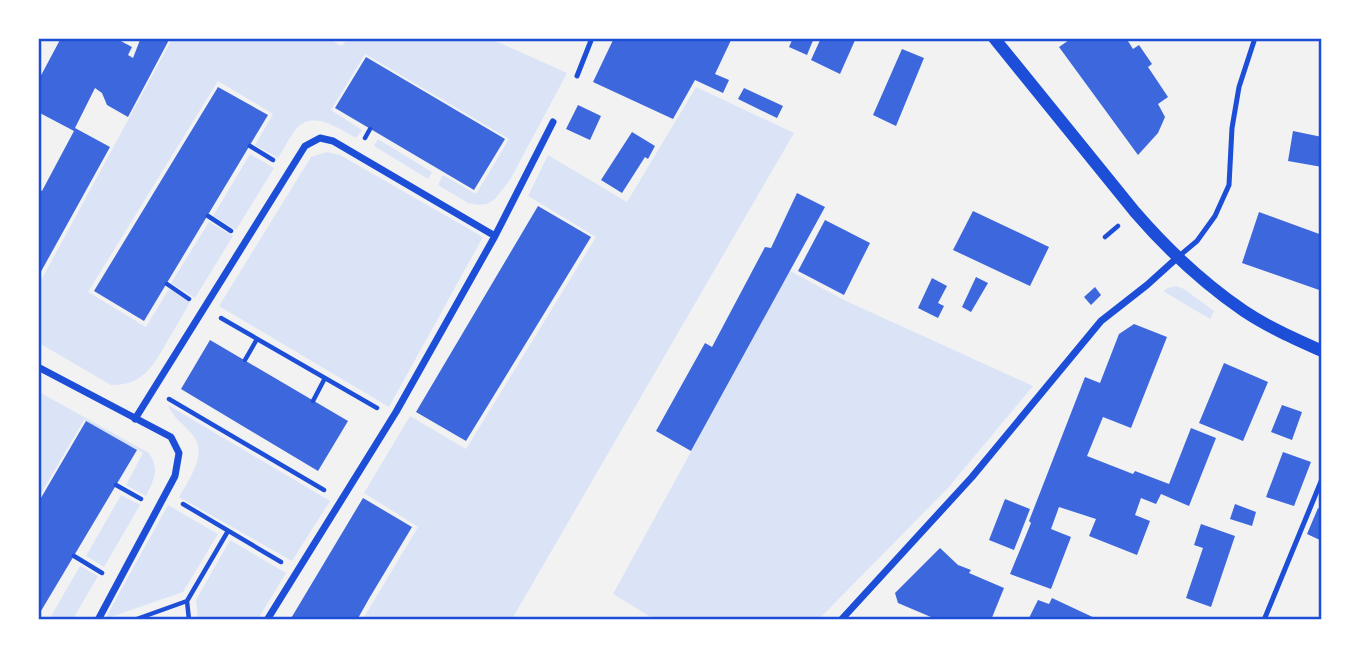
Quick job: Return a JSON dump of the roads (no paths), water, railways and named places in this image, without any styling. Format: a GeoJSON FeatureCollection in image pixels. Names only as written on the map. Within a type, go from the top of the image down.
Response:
{"type":"FeatureCollection","features":[{"type":"Feature","properties":{"kind":"street"},"geometry":{"type":"LineString","coordinates":[[994,38],[1156,236],[1215,290],[1246,313],[1321,351]]}},
{"type":"Feature","properties":{"kind":"street"},"geometry":{"type":"LineString","coordinates":[[267,620],[392,418],[495,236],[553,122]]}},
{"type":"Feature","properties":{"kind":"street"},"geometry":{"type":"LineString","coordinates":[[135,419],[305,146],[320,138],[333,141],[495,236]]}},
{"type":"Feature","properties":{"kind":"street"},"geometry":{"type":"LineString","coordinates":[[841,620],[972,477],[1101,321],[1178,257]]}},
{"type":"Feature","properties":{"kind":"street"},"geometry":{"type":"LineString","coordinates":[[38,367],[171,438],[178,453],[174,476],[99,620]]}},
{"type":"Feature","properties":{"kind":"lane"},"geometry":{"type":"LineString","coordinates":[[578,76],[592,38]]}},
{"type":"Feature","properties":{"kind":"lane"},"geometry":{"type":"LineString","coordinates":[[1178,257],[1197,242],[1215,216],[1228,185],[1232,128],[1239,86],[1255,38]]}},
{"type":"Feature","properties":{"kind":"lane"},"geometry":{"type":"LineString","coordinates":[[1264,620],[1321,479]]}}]}
